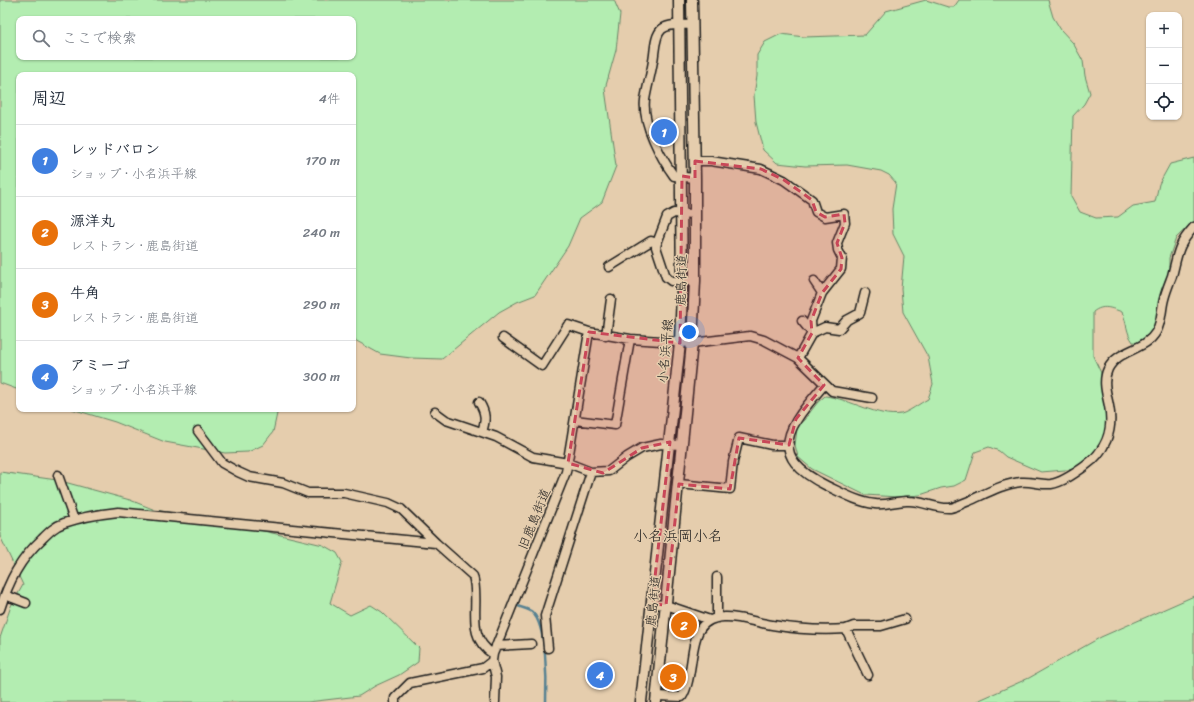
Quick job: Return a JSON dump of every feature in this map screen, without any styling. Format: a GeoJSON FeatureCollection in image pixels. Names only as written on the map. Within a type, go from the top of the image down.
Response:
{"type":"FeatureCollection","features":[{"type":"Feature","properties":{"kind":"main road","name":"小名浜平線"},"geometry":{"type":"LineString","coordinates":[[641,702],[680,343],[682,282],[682,176],[679,0]]}},
{"type":"Feature","properties":{"kind":"main road","name":"鹿島街道"},"geometry":{"type":"LineString","coordinates":[[657,699],[692,343],[695,281],[695,161],[692,0]]}},
{"type":"Feature","properties":{"kind":"street"},"geometry":{"type":"LineString","coordinates":[[692,25],[670,26],[662,30],[657,36],[651,75],[645,100],[645,117],[666,165],[674,176],[695,178]]}},
{"type":"Feature","properties":{"kind":"street"},"geometry":{"type":"LineString","coordinates":[[695,161],[711,161],[761,169],[784,180],[812,200],[816,212],[825,217],[844,214],[845,223],[837,243],[838,250],[842,258],[841,270],[822,293],[811,321],[812,333],[798,358]]}},
{"type":"Feature","properties":{"kind":"street"},"geometry":{"type":"LineString","coordinates":[[695,214],[674,213],[668,217],[656,247],[666,276],[671,281],[695,281]]}},
{"type":"Feature","properties":{"kind":"street"},"geometry":{"type":"LineString","coordinates":[[824,385],[792,426],[789,445],[791,460],[798,468],[814,480],[848,496],[874,504],[903,500],[952,508],[1002,487],[1020,482],[1052,484],[1068,477],[1093,460],[1104,446],[1109,432],[1110,422],[1110,409],[1105,380],[1108,370],[1123,354],[1140,347],[1149,341],[1154,335],[1159,326],[1164,299],[1172,276],[1176,254],[1180,244],[1194,227]]}},
{"type":"Feature","properties":{"kind":"street"},"geometry":{"type":"LineString","coordinates":[[609,268],[651,241],[657,243]]}},
{"type":"Feature","properties":{"kind":"street"},"geometry":{"type":"LineString","coordinates":[[814,281],[822,293]]}},
{"type":"Feature","properties":{"kind":"street"},"geometry":{"type":"LineString","coordinates":[[812,333],[825,327],[839,329],[847,320],[860,312],[865,293]]}},
{"type":"Feature","properties":{"kind":"street"},"geometry":{"type":"LineString","coordinates":[[606,336],[611,299]]}},
{"type":"Feature","properties":{"kind":"street"},"geometry":{"type":"LineString","coordinates":[[802,321],[812,333]]}},
{"type":"Feature","properties":{"kind":"street"},"geometry":{"type":"LineString","coordinates":[[503,338],[542,366],[568,325],[606,336],[680,343],[750,336],[764,340],[798,358],[824,385],[832,391],[872,398]]}},
{"type":"Feature","properties":{"kind":"street","name":"旧鹿島街道"},"geometry":{"type":"LineString","coordinates":[[492,657],[568,463],[589,332]]}},
{"type":"Feature","properties":{"kind":"street"},"geometry":{"type":"LineString","coordinates":[[575,420],[615,425],[630,339]]}},
{"type":"Feature","properties":{"kind":"street"},"geometry":{"type":"LineString","coordinates":[[479,402],[485,413],[485,424],[482,432]]}},
{"type":"Feature","properties":{"kind":"street"},"geometry":{"type":"LineString","coordinates":[[435,412],[446,420],[496,437],[533,457],[568,463],[591,472],[610,471],[627,456],[642,448],[661,444],[682,445]]}},
{"type":"Feature","properties":{"kind":"street"},"geometry":{"type":"LineString","coordinates":[[198,431],[222,463],[249,477],[284,483],[308,493],[344,493],[388,503],[401,509],[473,576],[476,601],[475,631],[485,649],[492,657],[496,676],[495,702]]}},
{"type":"Feature","properties":{"kind":"street"},"geometry":{"type":"LineString","coordinates":[[679,484],[730,489],[733,462],[738,438],[772,445],[789,445]]}},
{"type":"Feature","properties":{"kind":"street"},"geometry":{"type":"LineString","coordinates":[[548,648],[545,616],[591,472]]}},
{"type":"Feature","properties":{"kind":"street"},"geometry":{"type":"LineString","coordinates":[[58,475],[74,520]]}},
{"type":"Feature","properties":{"kind":"street"},"geometry":{"type":"LineString","coordinates":[[0,609],[16,568],[30,550],[53,528],[74,520],[95,515],[118,512],[436,543]]}},
{"type":"Feature","properties":{"kind":"street"},"geometry":{"type":"LineString","coordinates":[[714,619],[717,577]]}},
{"type":"Feature","properties":{"kind":"street"},"geometry":{"type":"LineString","coordinates":[[5,595],[26,603]]}},
{"type":"Feature","properties":{"kind":"street"},"geometry":{"type":"LineString","coordinates":[[652,604],[666,605],[714,619],[730,617],[773,625],[814,629],[846,629],[854,626],[881,626],[905,619]]}},
{"type":"Feature","properties":{"kind":"street"},"geometry":{"type":"LineString","coordinates":[[657,699],[682,697],[692,664],[698,632],[701,627],[714,619]]}},
{"type":"Feature","properties":{"kind":"street"},"geometry":{"type":"LineString","coordinates":[[846,629],[868,676]]}},
{"type":"Feature","properties":{"kind":"street"},"geometry":{"type":"LineString","coordinates":[[496,646],[531,644]]}},
{"type":"Feature","properties":{"kind":"street"},"geometry":{"type":"LineString","coordinates":[[395,702],[395,698],[410,683],[483,668],[492,657]]}},
{"type":"Feature","properties":{"kind":"highlighted area"},"geometry":{"type":"Polygon","coordinates":[[[695,161],[761,169],[784,180],[812,200],[816,212],[825,217],[844,214],[845,223],[837,243],[842,258],[841,269],[822,293],[811,321],[812,333],[798,358],[824,385],[796,419],[789,445],[739,438],[730,489],[679,484],[666,605],[652,604],[670,442],[642,448],[603,473],[568,463],[589,332],[680,343],[682,176],[695,178],[695,161]]]}},
{"type":"Feature","properties":{"kind":"green space"},"geometry":{"type":"Polygon","coordinates":[[[0,0],[614,0],[620,14],[616,50],[605,89],[616,166],[602,202],[580,218],[568,246],[535,295],[517,302],[499,312],[442,359],[411,358],[380,354],[356,341],[356,72],[16,72],[16,389],[0,383],[0,0]]]}},
{"type":"Feature","properties":{"kind":"green space"},"geometry":{"type":"Polygon","coordinates":[[[926,0],[948,7],[954,7],[959,0],[1048,0],[1053,17],[1061,30],[1073,43],[1083,61],[1085,76],[1090,93],[1084,104],[1073,116],[1071,196],[1080,212],[1096,218],[1118,217],[1133,206],[1155,202],[1159,184],[1170,164],[1194,158],[1194,221],[1176,238],[1169,258],[1169,272],[1163,290],[1157,321],[1149,335],[1139,343],[1133,342],[1129,335],[1122,312],[1104,307],[1093,312],[1093,356],[1101,373],[1107,410],[1106,434],[1098,452],[1077,469],[1041,472],[1006,457],[999,451],[989,447],[975,452],[966,480],[954,486],[941,488],[920,495],[898,497],[865,495],[812,469],[798,457],[795,445],[797,429],[818,402],[825,396],[874,411],[892,414],[904,413],[928,399],[933,384],[928,357],[903,312],[901,289],[904,256],[893,234],[892,209],[896,183],[889,175],[881,171],[847,165],[805,166],[777,163],[763,150],[756,122],[754,95],[757,76],[757,55],[765,42],[781,34],[804,37],[865,35],[886,11],[926,0]]]}},
{"type":"Feature","properties":{"kind":"green space"},"geometry":{"type":"Polygon","coordinates":[[[82,412],[277,412],[273,432],[263,445],[248,452],[225,453],[165,442],[115,422],[82,412]]]}},
{"type":"Feature","properties":{"kind":"green space"},"geometry":{"type":"Polygon","coordinates":[[[0,472],[57,480],[130,500],[155,510],[217,520],[323,545],[337,553],[342,562],[330,603],[350,615],[371,605],[382,612],[419,648],[418,662],[399,675],[375,686],[359,696],[308,702],[0,702],[0,638],[11,606],[23,585],[0,536],[0,472]]]}},
{"type":"Feature","properties":{"kind":"green space"},"geometry":{"type":"Polygon","coordinates":[[[1194,596],[1194,702],[975,702],[1029,678],[1101,637],[1194,596]]]}},
{"type":"Feature","properties":{"kind":"waterway"},"geometry":{"type":"LineString","coordinates":[[518,606],[532,612],[541,629],[545,655],[546,702]]}},
{"type":"Feature","properties":{"kind":"place","name":"レッドバロン"},"geometry":{"type":"Point","coordinates":[664,132]}},
{"type":"Feature","properties":{"kind":"place","name":"源洋丸"},"geometry":{"type":"Point","coordinates":[684,625]}},
{"type":"Feature","properties":{"kind":"place","name":"アミーゴ"},"geometry":{"type":"Point","coordinates":[600,675]}},
{"type":"Feature","properties":{"kind":"place","name":"牛角"},"geometry":{"type":"Point","coordinates":[673,677]}},
{"type":"Feature","properties":{"kind":"district","name":"小名浜岡小名"},"geometry":{"type":"Point","coordinates":[678,536]}}]}
